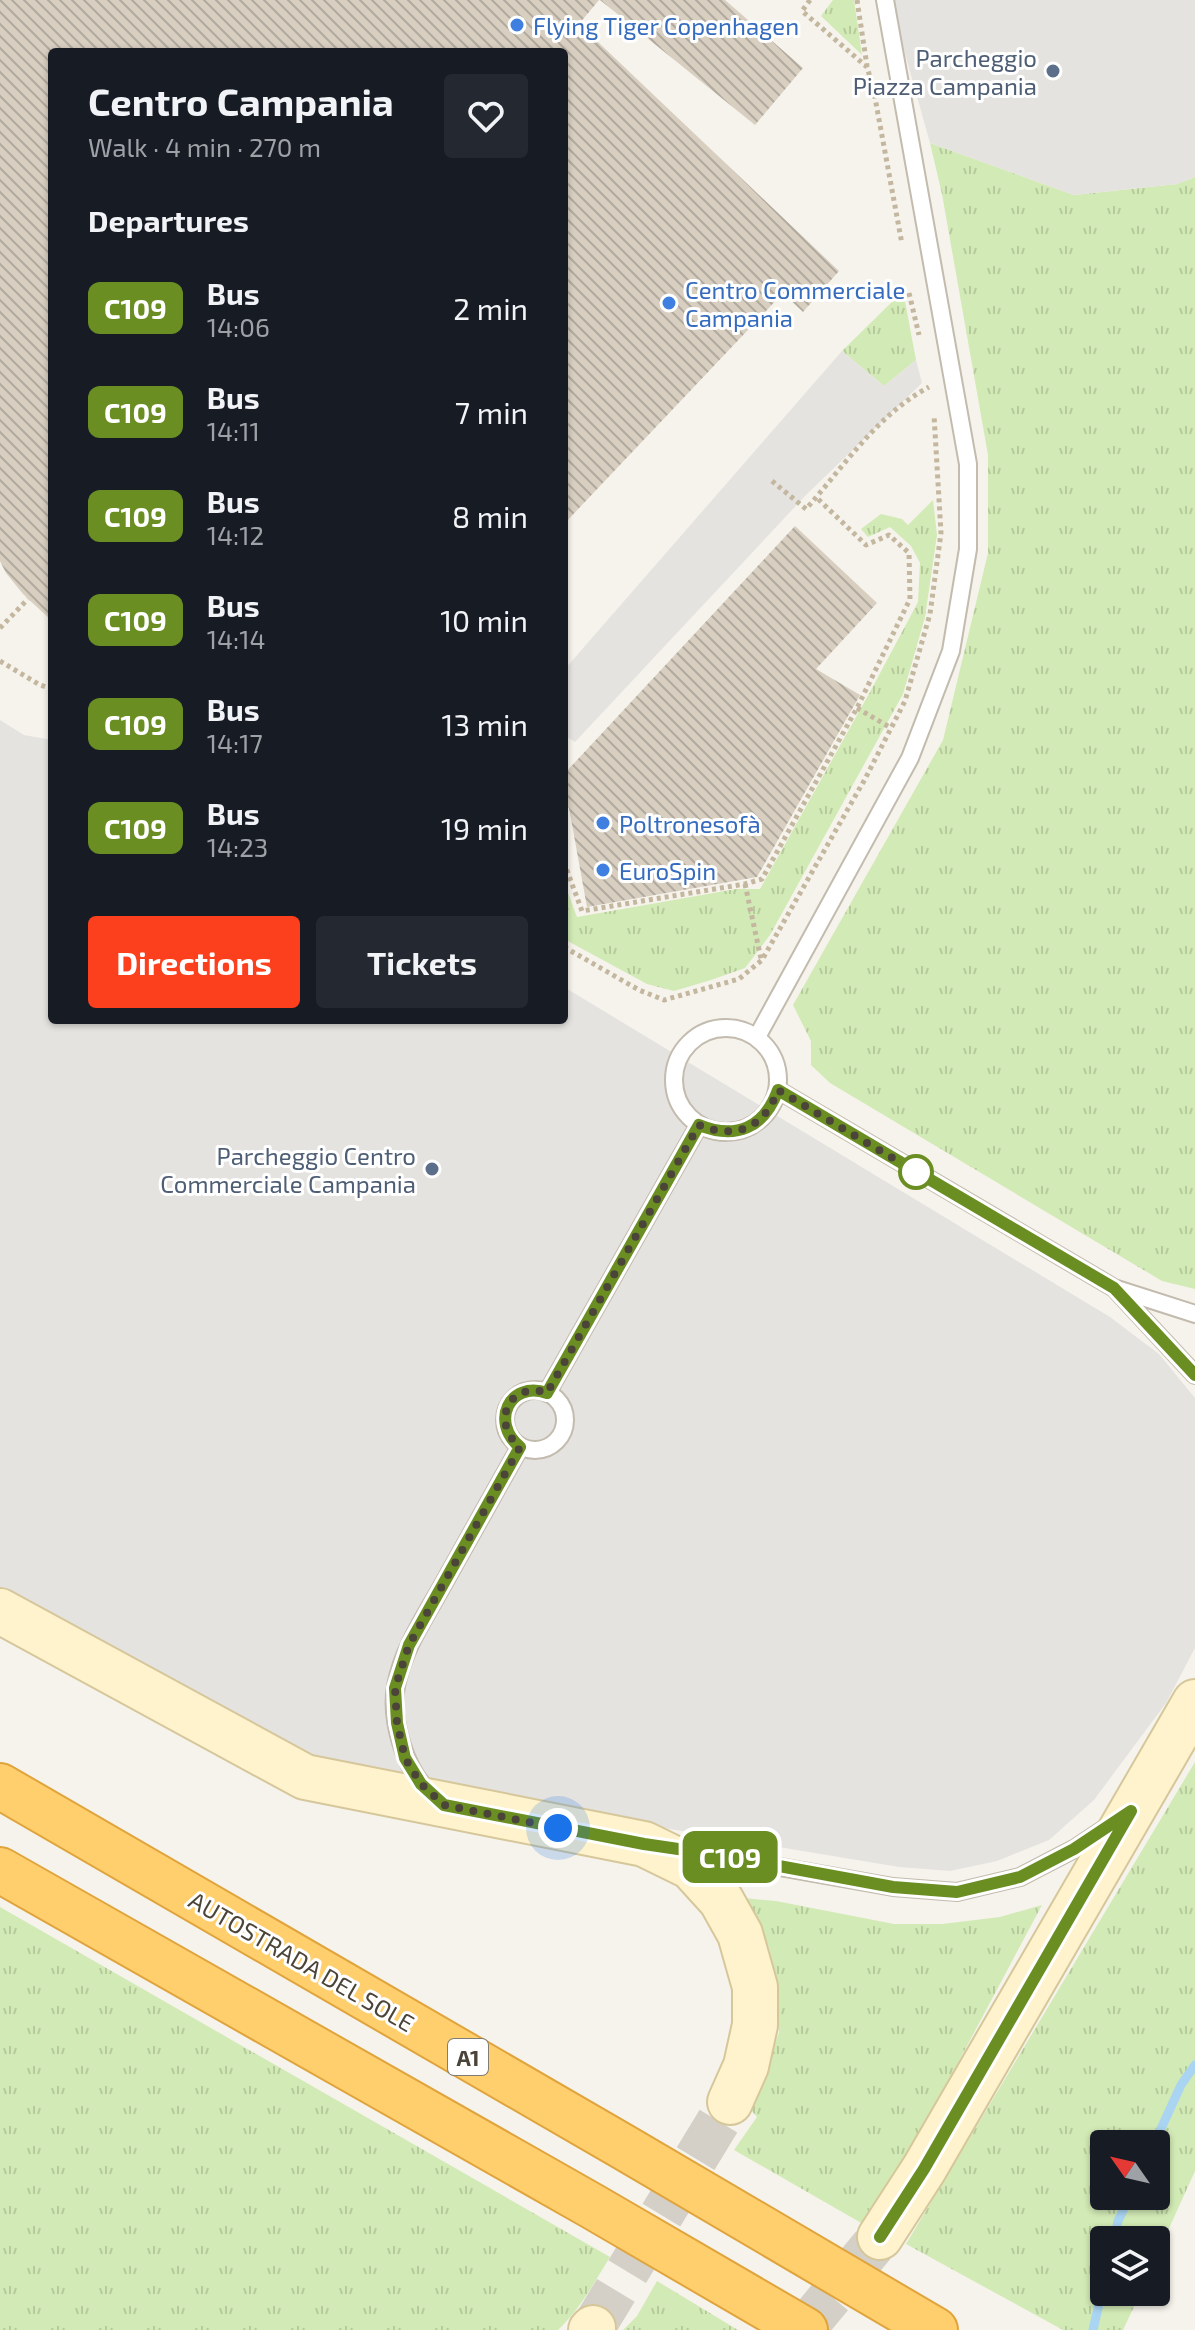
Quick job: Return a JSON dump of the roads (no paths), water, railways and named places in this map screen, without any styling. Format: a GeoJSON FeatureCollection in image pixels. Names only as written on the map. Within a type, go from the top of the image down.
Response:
{"type":"FeatureCollection","features":[{"type":"Feature","properties":{"kind":"highway","name":"AUTOSTRADA DEL SOLE"},"geometry":{"type":"LineString","coordinates":[[0,1786],[935,2330]]}},
{"type":"Feature","properties":{"kind":"highway"},"geometry":{"type":"LineString","coordinates":[[0,1870],[805,2330]]}},
{"type":"Feature","properties":{"kind":"street"},"geometry":{"type":"LineString","coordinates":[[0,1611],[305,1777],[644,1844],[691,1867],[721,1900],[740,1934],[755,1987],[755,2025],[746,2066],[730,2102]]}},
{"type":"Feature","properties":{"kind":"street"},"geometry":{"type":"LineString","coordinates":[[880,2237],[924,2169],[1195,1702]]}},
{"type":"Feature","properties":{"kind":"lane"},"geometry":{"type":"LineString","coordinates":[[757,1037],[910,758],[951,651],[968,549],[968,464],[885,0]]}},
{"type":"Feature","properties":{"kind":"lane"},"geometry":{"type":"LineString","coordinates":[[711,1029],[743,1029],[768,1047],[776,1061],[778,1090],[772,1106],[761,1119],[747,1128],[731,1132],[714,1131],[699,1125],[679,1103],[674,1089],[677,1060],[696,1036],[711,1029]]}},
{"type":"Feature","properties":{"kind":"lane"},"geometry":{"type":"LineString","coordinates":[[778,1090],[1114,1288],[1195,1314]]}},
{"type":"Feature","properties":{"kind":"lane"},"geometry":{"type":"LineString","coordinates":[[547,1393],[699,1125]]}},
{"type":"Feature","properties":{"kind":"lane"},"geometry":{"type":"LineString","coordinates":[[1114,1288],[1195,1375]]}},
{"type":"Feature","properties":{"kind":"lane"},"geometry":{"type":"LineString","coordinates":[[539,1390],[547,1393],[562,1407],[565,1417],[560,1436],[554,1443],[538,1451],[520,1447],[507,1433],[505,1423],[509,1404],[522,1393],[539,1390]]}},
{"type":"Feature","properties":{"kind":"lane"},"geometry":{"type":"LineString","coordinates":[[444,1805],[421,1784],[405,1758],[397,1723],[395,1688],[409,1645],[520,1447]]}},
{"type":"Feature","properties":{"kind":"lane"},"geometry":{"type":"LineString","coordinates":[[644,1844],[893,1887],[957,1892],[1020,1877],[1074,1849],[1131,1811]]}},
{"type":"Feature","properties":{"kind":"waterway"},"geometry":{"type":"LineString","coordinates":[[1160,2130],[1181,2085],[1195,2065]]}},
{"type":"Feature","properties":{"kind":"waterway"},"geometry":{"type":"LineString","coordinates":[[1117,2226],[1123,2210]]}},
{"type":"Feature","properties":{"kind":"waterway"},"geometry":{"type":"LineString","coordinates":[[1093,2330],[1098,2306]]}},
{"type":"Feature","properties":{"kind":"tunnel"},"geometry":{"type":"LineString","coordinates":[[593,2328],[730,2102]]}},
{"type":"Feature","properties":{"kind":"tunnel"},"geometry":{"type":"LineString","coordinates":[[803,2330],[880,2237]]}},
{"type":"Feature","properties":{"kind":"place","name":"Flying Tiger Copenhagen"},"geometry":{"type":"Point","coordinates":[517,25]}},
{"type":"Feature","properties":{"kind":"place","name":"Parcheggio Piazza Campania"},"geometry":{"type":"Point","coordinates":[1053,71]}},
{"type":"Feature","properties":{"kind":"place","name":"Centro Commerciale Campania"},"geometry":{"type":"Point","coordinates":[669,303]}},
{"type":"Feature","properties":{"kind":"place","name":"Poltronesofà"},"geometry":{"type":"Point","coordinates":[603,823]}},
{"type":"Feature","properties":{"kind":"place","name":"EuroSpin"},"geometry":{"type":"Point","coordinates":[603,870]}},
{"type":"Feature","properties":{"kind":"place","name":"Parcheggio Centro Commerciale Campania"},"geometry":{"type":"Point","coordinates":[432,1169]}}]}
